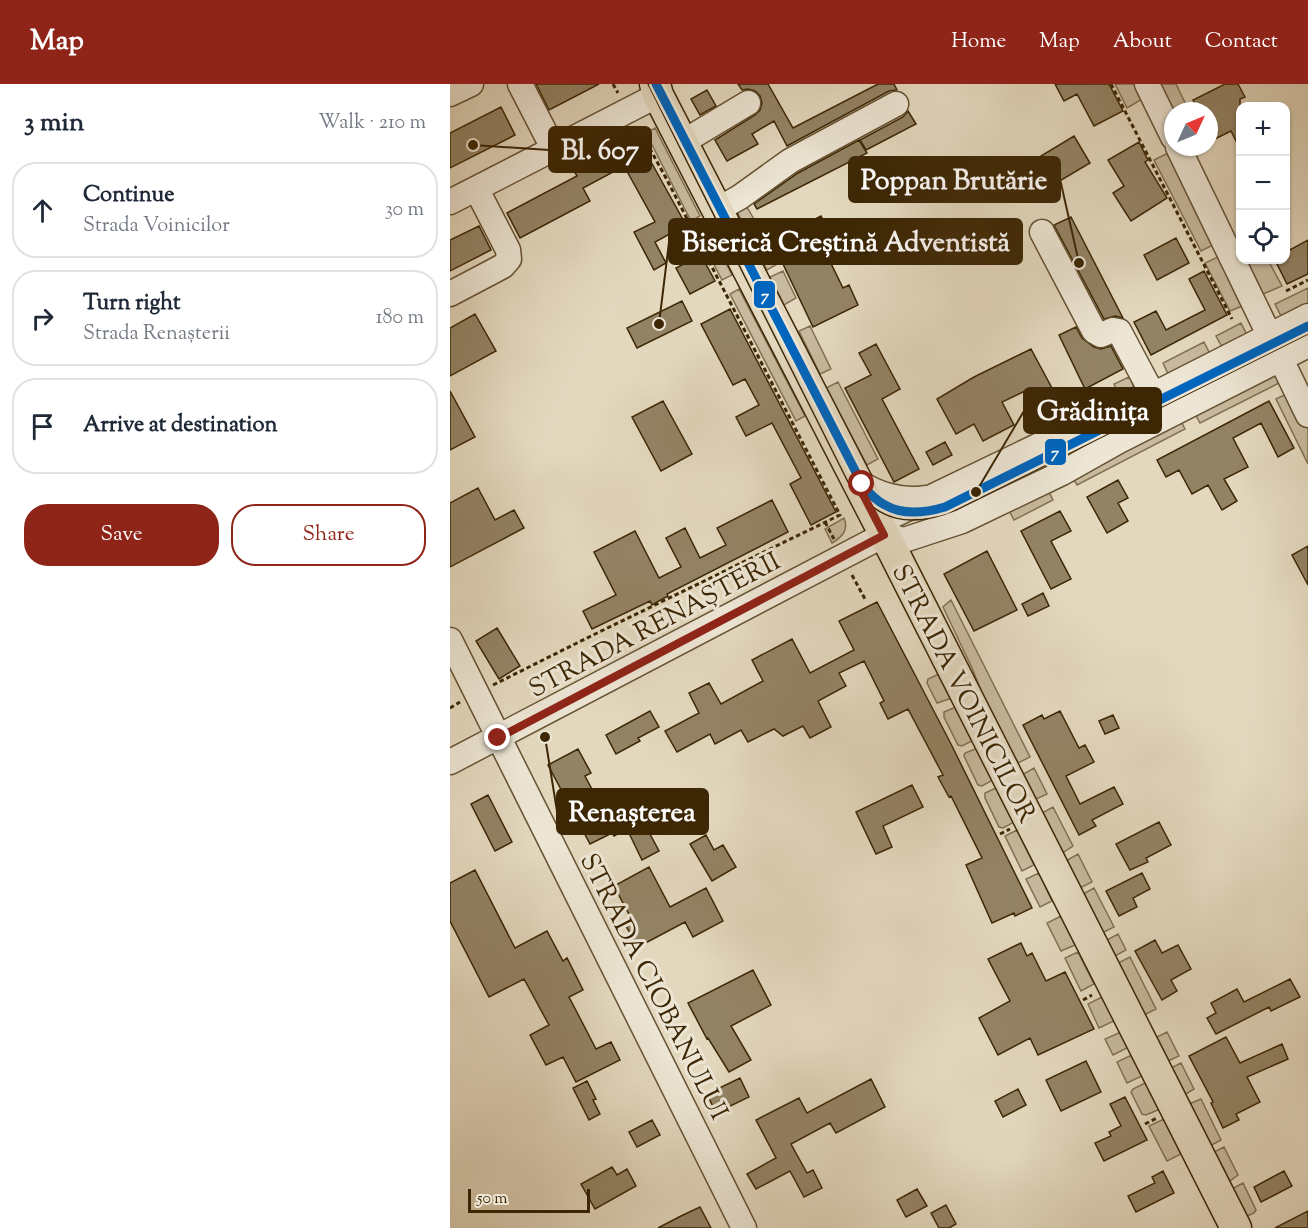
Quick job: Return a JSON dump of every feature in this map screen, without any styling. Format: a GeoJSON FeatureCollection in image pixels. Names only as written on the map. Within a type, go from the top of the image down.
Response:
{"type":"FeatureCollection","features":[{"type":"Feature","properties":{"kind":"main road","name":"STRADA VOINICILOR"},"geometry":{"type":"LineString","coordinates":[[654,88],[907,579],[1236,1228]]}},
{"type":"Feature","properties":{"kind":"street"},"geometry":{"type":"LineString","coordinates":[[450,94],[471,84]]}},
{"type":"Feature","properties":{"kind":"street"},"geometry":{"type":"LineString","coordinates":[[520,84],[554,150]]}},
{"type":"Feature","properties":{"kind":"street"},"geometry":{"type":"LineString","coordinates":[[1147,84],[1164,119]]}},
{"type":"Feature","properties":{"kind":"street"},"geometry":{"type":"LineString","coordinates":[[450,202],[629,111],[654,88]]}},
{"type":"Feature","properties":{"kind":"street"},"geometry":{"type":"LineString","coordinates":[[682,142],[748,103]]}},
{"type":"Feature","properties":{"kind":"street"},"geometry":{"type":"LineString","coordinates":[[717,210],[740,197],[790,161],[896,104]]}},
{"type":"Feature","properties":{"kind":"street"},"geometry":{"type":"LineString","coordinates":[[1182,156],[1308,415]]}},
{"type":"Feature","properties":{"kind":"street"},"geometry":{"type":"LineString","coordinates":[[450,294],[503,266],[509,259],[508,250],[477,189]]}},
{"type":"Feature","properties":{"kind":"street"},"geometry":{"type":"LineString","coordinates":[[1042,232],[1094,331],[1101,335],[1113,330],[1119,331],[1165,419]]}},
{"type":"Feature","properties":{"kind":"street","name":"STRADA RENAȘTERII"},"geometry":{"type":"LineString","coordinates":[[450,762],[884,535],[890,517],[1052,439],[1153,395],[1308,316]]}},
{"type":"Feature","properties":{"kind":"street"},"geometry":{"type":"LineString","coordinates":[[907,579],[915,553],[930,538],[947,527],[1062,473],[1119,441],[1308,345]]}},
{"type":"Feature","properties":{"kind":"street"},"geometry":{"type":"LineString","coordinates":[[856,481],[896,499],[912,500],[936,496]]}},
{"type":"Feature","properties":{"kind":"street"},"geometry":{"type":"LineString","coordinates":[[884,535],[904,540],[947,527]]}},
{"type":"Feature","properties":{"kind":"street","name":"STRADA CIOBANULUI"},"geometry":{"type":"LineString","coordinates":[[450,640],[744,1228]]}},
{"type":"Feature","properties":{"kind":"path"},"geometry":{"type":"LineString","coordinates":[[450,708],[588,637],[840,515],[666,178],[613,84]]}},
{"type":"Feature","properties":{"kind":"path"},"geometry":{"type":"LineString","coordinates":[[1111,84],[1232,319]]}},
{"type":"Feature","properties":{"kind":"path"},"geometry":{"type":"LineString","coordinates":[[1286,291],[1308,280]]}},
{"type":"Feature","properties":{"kind":"shaded area"},"geometry":{"type":"Polygon","coordinates":[[[1115,84],[1137,84],[1144,98],[1127,108],[1115,84]]]}},
{"type":"Feature","properties":{"kind":"shaded area"},"geometry":{"type":"Polygon","coordinates":[[[1158,84],[1176,84],[1185,102],[1168,102],[1158,84]]]}},
{"type":"Feature","properties":{"kind":"shaded area"},"geometry":{"type":"Polygon","coordinates":[[[655,128],[700,216],[691,221],[646,133],[655,128]]]}},
{"type":"Feature","properties":{"kind":"shaded area"},"geometry":{"type":"Polygon","coordinates":[[[1164,155],[1172,156],[1217,243],[1201,251],[1154,160],[1164,155]]]}},
{"type":"Feature","properties":{"kind":"shaded area"},"geometry":{"type":"Polygon","coordinates":[[[743,200],[779,263],[767,270],[734,206],[743,200]]]}},
{"type":"Feature","properties":{"kind":"shaded area"},"geometry":{"type":"Polygon","coordinates":[[[717,246],[732,275],[722,280],[707,251],[717,246]]]}},
{"type":"Feature","properties":{"kind":"shaded area"},"geometry":{"type":"Polygon","coordinates":[[[1222,255],[1247,304],[1230,311],[1205,263],[1222,255]]]}},
{"type":"Feature","properties":{"kind":"shaded area"},"geometry":{"type":"Polygon","coordinates":[[[1246,264],[1270,264],[1282,286],[1261,295],[1246,264]]]}},
{"type":"Feature","properties":{"kind":"shaded area"},"geometry":{"type":"Polygon","coordinates":[[[783,271],[796,298],[784,305],[770,277],[783,271]]]}},
{"type":"Feature","properties":{"kind":"shaded area"},"geometry":{"type":"Polygon","coordinates":[[[1308,288],[1308,305],[1282,318],[1275,304],[1308,288]]]}},
{"type":"Feature","properties":{"kind":"shaded area"},"geometry":{"type":"Polygon","coordinates":[[[739,289],[805,416],[796,421],[730,294],[739,289]]]}},
{"type":"Feature","properties":{"kind":"shaded area"},"geometry":{"type":"Polygon","coordinates":[[[1241,323],[1247,335],[1222,347],[1216,336],[1241,323]]]}},
{"type":"Feature","properties":{"kind":"shaded area"},"geometry":{"type":"Polygon","coordinates":[[[810,326],[831,369],[820,374],[799,331],[810,326]]]}},
{"type":"Feature","properties":{"kind":"shaded area"},"geometry":{"type":"Polygon","coordinates":[[[1204,342],[1210,354],[1169,376],[1163,363],[1204,342]]]}},
{"type":"Feature","properties":{"kind":"shaded area"},"geometry":{"type":"Polygon","coordinates":[[[1277,369],[1285,380],[1200,423],[1194,412],[1277,369]]]}},
{"type":"Feature","properties":{"kind":"shaded area"},"geometry":{"type":"Polygon","coordinates":[[[1129,377],[1133,391],[1121,399],[1114,384],[1129,377]]]}},
{"type":"Feature","properties":{"kind":"shaded area"},"geometry":{"type":"Polygon","coordinates":[[[838,382],[878,459],[867,465],[826,388],[838,382]]]}},
{"type":"Feature","properties":{"kind":"shaded area"},"geometry":{"type":"Polygon","coordinates":[[[1290,392],[1308,427],[1308,464],[1276,399],[1290,392]]]}},
{"type":"Feature","properties":{"kind":"shaded area"},"geometry":{"type":"Polygon","coordinates":[[[1180,419],[1185,429],[1077,485],[1070,473],[1180,419]]]}},
{"type":"Feature","properties":{"kind":"shaded area"},"geometry":{"type":"Polygon","coordinates":[[[1046,486],[1053,500],[1014,520],[1007,507],[1046,486]]]}},
{"type":"Feature","properties":{"kind":"shaded area"},"geometry":{"type":"Polygon","coordinates":[[[844,518],[846,526],[844,533],[832,543],[825,529],[844,518]]]}},
{"type":"Feature","properties":{"kind":"shaded area"},"geometry":{"type":"Polygon","coordinates":[[[951,600],[1030,757],[1016,764],[1010,762],[972,668],[943,607],[951,600]]]}},
{"type":"Feature","properties":{"kind":"shaded area"},"geometry":{"type":"Polygon","coordinates":[[[941,673],[952,698],[937,703],[927,683],[928,679],[941,673]]]}},
{"type":"Feature","properties":{"kind":"shaded area"},"geometry":{"type":"Polygon","coordinates":[[[958,706],[974,740],[962,746],[958,745],[944,717],[944,712],[958,706]]]}},
{"type":"Feature","properties":{"kind":"shaded area"},"geometry":{"type":"Polygon","coordinates":[[[978,748],[993,780],[982,786],[978,785],[964,756],[965,753],[978,748]]]}},
{"type":"Feature","properties":{"kind":"shaded area"},"geometry":{"type":"Polygon","coordinates":[[[1034,768],[1047,794],[1032,801],[1020,776],[1034,768]]]}},
{"type":"Feature","properties":{"kind":"shaded area"},"geometry":{"type":"Polygon","coordinates":[[[998,787],[1016,821],[1003,828],[999,827],[985,798],[985,793],[998,787]]]}},
{"type":"Feature","properties":{"kind":"shaded area"},"geometry":{"type":"Polygon","coordinates":[[[1053,807],[1073,846],[1064,852],[1042,813],[1053,807]]]}},
{"type":"Feature","properties":{"kind":"shaded area"},"geometry":{"type":"Polygon","coordinates":[[[1017,830],[1034,865],[1022,871],[1005,836],[1017,830]]]}},
{"type":"Feature","properties":{"kind":"shaded area"},"geometry":{"type":"Polygon","coordinates":[[[1078,854],[1092,882],[1082,887],[1079,886],[1067,862],[1078,854]]]}},
{"type":"Feature","properties":{"kind":"shaded area"},"geometry":{"type":"Polygon","coordinates":[[[1039,873],[1052,901],[1040,907],[1026,879],[1039,873]]]}},
{"type":"Feature","properties":{"kind":"shaded area"},"geometry":{"type":"Polygon","coordinates":[[[1094,888],[1114,927],[1102,933],[1083,894],[1094,888]]]}},
{"type":"Feature","properties":{"kind":"shaded area"},"geometry":{"type":"Polygon","coordinates":[[[1061,916],[1075,945],[1061,951],[1047,923],[1061,916]]]}},
{"type":"Feature","properties":{"kind":"shaded area"},"geometry":{"type":"Polygon","coordinates":[[[1118,934],[1126,950],[1115,956],[1107,940],[1118,934]]]}},
{"type":"Feature","properties":{"kind":"shaded area"},"geometry":{"type":"Polygon","coordinates":[[[1078,952],[1094,984],[1081,991],[1065,958],[1078,952]]]}},
{"type":"Feature","properties":{"kind":"shaded area"},"geometry":{"type":"Polygon","coordinates":[[[1130,957],[1156,1009],[1144,1015],[1118,963],[1130,957]]]}},
{"type":"Feature","properties":{"kind":"shaded area"},"geometry":{"type":"Polygon","coordinates":[[[1104,996],[1116,1020],[1099,1028],[1088,1004],[1104,996]]]}},
{"type":"Feature","properties":{"kind":"shaded area"},"geometry":{"type":"Polygon","coordinates":[[[1121,1032],[1129,1047],[1113,1055],[1105,1039],[1121,1032]]]}},
{"type":"Feature","properties":{"kind":"shaded area"},"geometry":{"type":"Polygon","coordinates":[[[1167,1032],[1179,1056],[1166,1062],[1155,1038],[1167,1032]]]}},
{"type":"Feature","properties":{"kind":"shaded area"},"geometry":{"type":"Polygon","coordinates":[[[1136,1053],[1146,1074],[1127,1083],[1117,1062],[1136,1053]]]}},
{"type":"Feature","properties":{"kind":"shaded area"},"geometry":{"type":"Polygon","coordinates":[[[1181,1063],[1194,1089],[1183,1096],[1167,1070],[1181,1063]]]}},
{"type":"Feature","properties":{"kind":"shaded area"},"geometry":{"type":"Polygon","coordinates":[[[1147,1082],[1160,1109],[1146,1115],[1142,1114],[1131,1092],[1147,1082]]]}},
{"type":"Feature","properties":{"kind":"shaded area"},"geometry":{"type":"Polygon","coordinates":[[[1201,1099],[1221,1140],[1210,1146],[1189,1104],[1201,1099]]]}},
{"type":"Feature","properties":{"kind":"shaded area"},"geometry":{"type":"Polygon","coordinates":[[[1164,1119],[1181,1154],[1167,1161],[1149,1126],[1164,1119]]]}},
{"type":"Feature","properties":{"kind":"shaded area"},"geometry":{"type":"Polygon","coordinates":[[[1224,1147],[1238,1175],[1227,1183],[1210,1154],[1224,1147]]]}},
{"type":"Feature","properties":{"kind":"shaded area"},"geometry":{"type":"Polygon","coordinates":[[[1243,1183],[1256,1210],[1245,1217],[1228,1191],[1243,1183]]]}},
{"type":"Feature","properties":{"kind":"building"},"geometry":{"type":"Polygon","coordinates":[[[536,84],[599,84],[549,110],[536,84]]]}},
{"type":"Feature","properties":{"kind":"building"},"geometry":{"type":"Polygon","coordinates":[[[738,84],[768,84],[793,128],[878,84],[894,84],[897,90],[889,91],[787,146],[774,121],[752,134],[758,144],[727,161],[715,140],[755,115],[762,103],[755,91],[742,90],[738,84]]]}},
{"type":"Feature","properties":{"kind":"building"},"geometry":{"type":"Polygon","coordinates":[[[1055,84],[1109,84],[1123,111],[1094,126],[1077,94],[1064,101],[1055,84]]]}},
{"type":"Feature","properties":{"kind":"building"},"geometry":{"type":"Polygon","coordinates":[[[1225,84],[1238,84],[1245,97],[1240,99],[1240,102],[1236,102],[1236,141],[1231,131],[1218,138],[1218,102],[1194,102],[1193,100],[1225,84]]]}},
{"type":"Feature","properties":{"kind":"building"},"geometry":{"type":"Polygon","coordinates":[[[707,90],[716,106],[700,115],[691,99],[707,90]]]}},
{"type":"Feature","properties":{"kind":"building"},"geometry":{"type":"Polygon","coordinates":[[[501,107],[515,135],[450,168],[450,133],[501,107]]]}},
{"type":"Feature","properties":{"kind":"building"},"geometry":{"type":"Polygon","coordinates":[[[908,111],[916,124],[866,150],[860,140],[903,117],[908,111]]]}},
{"type":"Feature","properties":{"kind":"building"},"geometry":{"type":"Polygon","coordinates":[[[635,133],[686,225],[655,242],[666,263],[654,270],[634,232],[655,222],[624,166],[583,188],[590,201],[520,238],[507,213],[577,176],[570,164],[611,142],[613,145],[635,133]]]}},
{"type":"Feature","properties":{"kind":"building"},"geometry":{"type":"Polygon","coordinates":[[[1074,136],[1090,163],[1058,182],[1041,156],[1074,136]]]}},
{"type":"Feature","properties":{"kind":"building"},"geometry":{"type":"Polygon","coordinates":[[[859,140],[867,153],[757,209],[754,204],[798,173],[859,140]]]}},
{"type":"Feature","properties":{"kind":"building"},"geometry":{"type":"Polygon","coordinates":[[[1139,142],[1148,160],[1145,162],[1167,198],[1131,221],[1113,193],[1124,186],[1108,160],[1139,142]]]}},
{"type":"Feature","properties":{"kind":"building"},"geometry":{"type":"Polygon","coordinates":[[[821,216],[831,235],[820,241],[843,288],[849,285],[858,305],[813,327],[772,241],[821,216]]]}},
{"type":"Feature","properties":{"kind":"building"},"geometry":{"type":"Polygon","coordinates":[[[1071,217],[1123,318],[1115,316],[1104,319],[1054,225],[1071,217]]]}},
{"type":"Feature","properties":{"kind":"building"},"geometry":{"type":"Polygon","coordinates":[[[479,226],[491,250],[450,271],[450,240],[479,226]]]}},
{"type":"Feature","properties":{"kind":"building"},"geometry":{"type":"Polygon","coordinates":[[[1176,238],[1189,263],[1157,280],[1144,255],[1176,238]]]}},
{"type":"Feature","properties":{"kind":"building"},"geometry":{"type":"Polygon","coordinates":[[[1308,240],[1308,274],[1287,284],[1277,264],[1290,264],[1290,250],[1308,240]]]}},
{"type":"Feature","properties":{"kind":"building"},"geometry":{"type":"Polygon","coordinates":[[[701,255],[715,281],[690,294],[676,268],[701,255]]]}},
{"type":"Feature","properties":{"kind":"building"},"geometry":{"type":"Polygon","coordinates":[[[1204,271],[1227,315],[1151,355],[1134,322],[1156,311],[1166,330],[1205,310],[1189,279],[1204,271]]]}},
{"type":"Feature","properties":{"kind":"building"},"geometry":{"type":"Polygon","coordinates":[[[682,301],[692,321],[637,348],[627,328],[682,301]]]}},
{"type":"Feature","properties":{"kind":"building"},"geometry":{"type":"Polygon","coordinates":[[[730,309],[836,512],[811,525],[790,484],[801,478],[772,423],[746,436],[736,417],[759,405],[745,379],[733,385],[701,324],[730,309]]]}},
{"type":"Feature","properties":{"kind":"building"},"geometry":{"type":"Polygon","coordinates":[[[475,314],[496,351],[450,376],[450,328],[475,314]]]}},
{"type":"Feature","properties":{"kind":"building"},"geometry":{"type":"Polygon","coordinates":[[[1076,327],[1082,338],[1094,347],[1101,349],[1111,346],[1123,369],[1085,389],[1059,335],[1076,327]]]}},
{"type":"Feature","properties":{"kind":"building"},"geometry":{"type":"Polygon","coordinates":[[[876,344],[900,389],[882,399],[919,469],[894,482],[845,388],[871,375],[859,353],[876,344]]]}},
{"type":"Feature","properties":{"kind":"building"},"geometry":{"type":"Polygon","coordinates":[[[1031,349],[1060,403],[1037,415],[1025,391],[1002,402],[1014,425],[983,441],[974,424],[956,434],[937,399],[974,377],[1031,349]]]}},
{"type":"Feature","properties":{"kind":"building"},"geometry":{"type":"Polygon","coordinates":[[[450,391],[475,437],[450,450],[450,391]]]}},
{"type":"Feature","properties":{"kind":"building"},"geometry":{"type":"Polygon","coordinates":[[[663,401],[692,454],[661,471],[632,417],[663,401]]]}},
{"type":"Feature","properties":{"kind":"building"},"geometry":{"type":"Polygon","coordinates":[[[1269,401],[1294,448],[1278,457],[1261,423],[1233,438],[1248,467],[1224,479],[1237,501],[1222,510],[1208,485],[1192,494],[1179,470],[1166,477],[1157,460],[1269,401]]]}},
{"type":"Feature","properties":{"kind":"building"},"geometry":{"type":"Polygon","coordinates":[[[945,442],[952,455],[933,465],[926,452],[945,442]]]}},
{"type":"Feature","properties":{"kind":"building"},"geometry":{"type":"Polygon","coordinates":[[[1118,480],[1128,498],[1118,503],[1128,521],[1107,533],[1087,497],[1118,480]]]}},
{"type":"Feature","properties":{"kind":"building"},"geometry":{"type":"Polygon","coordinates":[[[478,488],[495,520],[514,510],[524,528],[450,567],[450,503],[478,488]]]}},
{"type":"Feature","properties":{"kind":"building"},"geometry":{"type":"Polygon","coordinates":[[[772,500],[788,532],[667,594],[668,596],[652,605],[650,601],[592,629],[583,611],[616,595],[594,552],[635,531],[659,578],[681,567],[666,538],[685,528],[700,558],[726,545],[717,528],[772,500]]]}},
{"type":"Feature","properties":{"kind":"building"},"geometry":{"type":"Polygon","coordinates":[[[1060,511],[1071,531],[1051,541],[1071,579],[1051,589],[1021,531],[1060,511]]]}},
{"type":"Feature","properties":{"kind":"building"},"geometry":{"type":"Polygon","coordinates":[[[1308,546],[1308,585],[1292,555],[1308,546]]]}},
{"type":"Feature","properties":{"kind":"building"},"geometry":{"type":"Polygon","coordinates":[[[987,551],[1017,610],[974,631],[944,574],[987,551]]]}},
{"type":"Feature","properties":{"kind":"building"},"geometry":{"type":"Polygon","coordinates":[[[1043,593],[1049,606],[1028,616],[1022,604],[1043,593]]]}},
{"type":"Feature","properties":{"kind":"building"},"geometry":{"type":"Polygon","coordinates":[[[877,602],[951,744],[1032,908],[992,923],[966,865],[982,858],[951,796],[949,797],[938,777],[943,775],[908,709],[888,719],[880,703],[884,701],[864,661],[839,673],[846,686],[818,701],[831,727],[810,738],[803,726],[783,736],[774,729],[748,742],[741,730],[715,744],[710,734],[677,752],[665,731],[699,713],[689,693],[709,683],[721,704],[763,681],[752,660],[792,639],[810,673],[854,650],[839,621],[877,602]]]}},
{"type":"Feature","properties":{"kind":"building"},"geometry":{"type":"Polygon","coordinates":[[[497,628],[520,666],[499,679],[476,641],[497,628]]]}},
{"type":"Feature","properties":{"kind":"building"},"geometry":{"type":"Polygon","coordinates":[[[650,711],[659,727],[638,738],[640,741],[616,754],[606,735],[650,711]]]}},
{"type":"Feature","properties":{"kind":"building"},"geometry":{"type":"Polygon","coordinates":[[[1060,711],[1079,748],[1085,745],[1094,762],[1066,776],[1080,804],[1114,787],[1123,804],[1092,820],[1096,826],[1079,835],[1023,725],[1042,715],[1044,719],[1060,711]]]}},
{"type":"Feature","properties":{"kind":"building"},"geometry":{"type":"Polygon","coordinates":[[[1113,715],[1119,728],[1105,734],[1099,721],[1113,715]]]}},
{"type":"Feature","properties":{"kind":"building"},"geometry":{"type":"Polygon","coordinates":[[[578,749],[591,773],[585,776],[605,814],[637,797],[648,818],[643,821],[659,851],[642,860],[627,829],[614,836],[612,833],[590,844],[548,765],[578,749]]]}},
{"type":"Feature","properties":{"kind":"building"},"geometry":{"type":"Polygon","coordinates":[[[912,785],[923,807],[883,826],[892,847],[876,854],[856,812],[912,785]]]}},
{"type":"Feature","properties":{"kind":"building"},"geometry":{"type":"Polygon","coordinates":[[[488,795],[512,842],[495,851],[471,804],[488,795]]]}},
{"type":"Feature","properties":{"kind":"building"},"geometry":{"type":"Polygon","coordinates":[[[1159,822],[1171,845],[1146,858],[1148,862],[1130,870],[1116,844],[1159,822]]]}},
{"type":"Feature","properties":{"kind":"building"},"geometry":{"type":"Polygon","coordinates":[[[706,835],[714,850],[723,845],[736,867],[712,881],[690,844],[706,835]]]}},
{"type":"Feature","properties":{"kind":"building"},"geometry":{"type":"Polygon","coordinates":[[[649,867],[670,907],[706,888],[723,921],[693,937],[685,922],[638,947],[626,926],[633,922],[614,886],[649,867]]]}},
{"type":"Feature","properties":{"kind":"building"},"geometry":{"type":"Polygon","coordinates":[[[475,870],[515,948],[547,931],[563,961],[567,958],[583,990],[569,997],[596,1049],[611,1042],[620,1060],[576,1082],[563,1057],[546,1065],[530,1035],[549,1025],[524,979],[489,997],[450,921],[450,883],[475,870]]]}},
{"type":"Feature","properties":{"kind":"building"},"geometry":{"type":"Polygon","coordinates":[[[1142,873],[1150,889],[1133,898],[1137,907],[1119,916],[1106,891],[1142,873]]]}},
{"type":"Feature","properties":{"kind":"building"},"geometry":{"type":"Polygon","coordinates":[[[1155,940],[1162,953],[1178,945],[1191,969],[1171,980],[1177,991],[1162,1000],[1135,951],[1155,940]]]}},
{"type":"Feature","properties":{"kind":"building"},"geometry":{"type":"Polygon","coordinates":[[[1021,943],[1027,956],[1032,953],[1046,981],[1065,972],[1094,1029],[1038,1055],[1030,1038],[998,1055],[979,1018],[1010,1001],[988,959],[1021,943]]]}},
{"type":"Feature","properties":{"kind":"building"},"geometry":{"type":"Polygon","coordinates":[[[753,970],[771,1005],[731,1026],[751,1060],[729,1072],[707,1039],[688,1003],[753,970]]]}},
{"type":"Feature","properties":{"kind":"building"},"geometry":{"type":"Polygon","coordinates":[[[1290,979],[1300,997],[1271,1011],[1269,1007],[1216,1034],[1207,1018],[1216,1013],[1211,1003],[1237,989],[1244,1002],[1290,979]]]}},
{"type":"Feature","properties":{"kind":"building"},"geometry":{"type":"Polygon","coordinates":[[[1226,1037],[1240,1063],[1282,1044],[1288,1059],[1247,1077],[1260,1102],[1236,1114],[1239,1120],[1223,1128],[1211,1103],[1213,1102],[1189,1056],[1226,1037]]]}},
{"type":"Feature","properties":{"kind":"building"},"geometry":{"type":"Polygon","coordinates":[[[1086,1061],[1101,1092],[1061,1111],[1046,1080],[1086,1061]]]}},
{"type":"Feature","properties":{"kind":"building"},"geometry":{"type":"Polygon","coordinates":[[[740,1078],[749,1097],[716,1113],[707,1094],[740,1078]]]}},
{"type":"Feature","properties":{"kind":"building"},"geometry":{"type":"Polygon","coordinates":[[[871,1079],[885,1107],[836,1133],[830,1123],[791,1144],[807,1173],[813,1170],[822,1188],[804,1197],[790,1171],[756,1189],[747,1174],[776,1158],[756,1120],[799,1098],[807,1113],[871,1079]]]}},
{"type":"Feature","properties":{"kind":"building"},"geometry":{"type":"Polygon","coordinates":[[[587,1081],[600,1114],[589,1120],[573,1088],[587,1081]]]}},
{"type":"Feature","properties":{"kind":"building"},"geometry":{"type":"Polygon","coordinates":[[[1018,1089],[1026,1105],[1003,1117],[995,1101],[1018,1089]]]}},
{"type":"Feature","properties":{"kind":"building"},"geometry":{"type":"Polygon","coordinates":[[[1125,1097],[1147,1140],[1104,1161],[1095,1143],[1111,1136],[1109,1132],[1121,1126],[1110,1104],[1125,1097]]]}},
{"type":"Feature","properties":{"kind":"building"},"geometry":{"type":"Polygon","coordinates":[[[652,1120],[660,1135],[637,1147],[629,1132],[652,1120]]]}},
{"type":"Feature","properties":{"kind":"building"},"geometry":{"type":"Polygon","coordinates":[[[612,1167],[617,1175],[627,1169],[636,1186],[595,1209],[581,1184],[612,1167]]]}},
{"type":"Feature","properties":{"kind":"building"},"geometry":{"type":"Polygon","coordinates":[[[1163,1171],[1174,1193],[1136,1212],[1128,1196],[1155,1183],[1152,1177],[1163,1171]]]}},
{"type":"Feature","properties":{"kind":"building"},"geometry":{"type":"Polygon","coordinates":[[[1284,1171],[1292,1186],[1261,1202],[1254,1187],[1284,1171]]]}},
{"type":"Feature","properties":{"kind":"building"},"geometry":{"type":"Polygon","coordinates":[[[917,1189],[927,1206],[906,1217],[897,1200],[917,1189]]]}},
{"type":"Feature","properties":{"kind":"building"},"geometry":{"type":"Polygon","coordinates":[[[946,1205],[956,1224],[949,1228],[939,1228],[931,1213],[946,1205]]]}},
{"type":"Feature","properties":{"kind":"building"},"geometry":{"type":"Polygon","coordinates":[[[700,1207],[711,1228],[658,1228],[681,1216],[700,1207]]]}},
{"type":"Feature","properties":{"kind":"building"},"geometry":{"type":"Polygon","coordinates":[[[1308,1211],[1308,1228],[1275,1228],[1308,1211]]]}},
{"type":"Feature","properties":{"kind":"tram line"},"geometry":{"type":"LineString","coordinates":[[648,84],[848,482],[871,506],[896,518],[924,519],[956,510],[1308,334]]}},
{"type":"Feature","properties":{"kind":"transit line","name":"7"},"geometry":{"type":"LineString","coordinates":[[656,84],[862,484],[879,502],[899,511],[921,512],[945,507],[1308,326]]}},
{"type":"Feature","properties":{"kind":"place","name":"Bl. 607"},"geometry":{"type":"Point","coordinates":[473,145]}},
{"type":"Feature","properties":{"kind":"place","name":"Poppan Brutărie"},"geometry":{"type":"Point","coordinates":[1079,263]}},
{"type":"Feature","properties":{"kind":"place","name":"Biserică Creștină Adventistă"},"geometry":{"type":"Point","coordinates":[659,324]}},
{"type":"Feature","properties":{"kind":"place","name":"Grădinița"},"geometry":{"type":"Point","coordinates":[976,492]}},
{"type":"Feature","properties":{"kind":"place","name":"Renașterea"},"geometry":{"type":"Point","coordinates":[545,737]}},
{"type":"Feature","properties":{"kind":"route"},"geometry":{"type":"LineString","coordinates":[[498,738],[884,535],[856,481],[862,484]]}}]}
